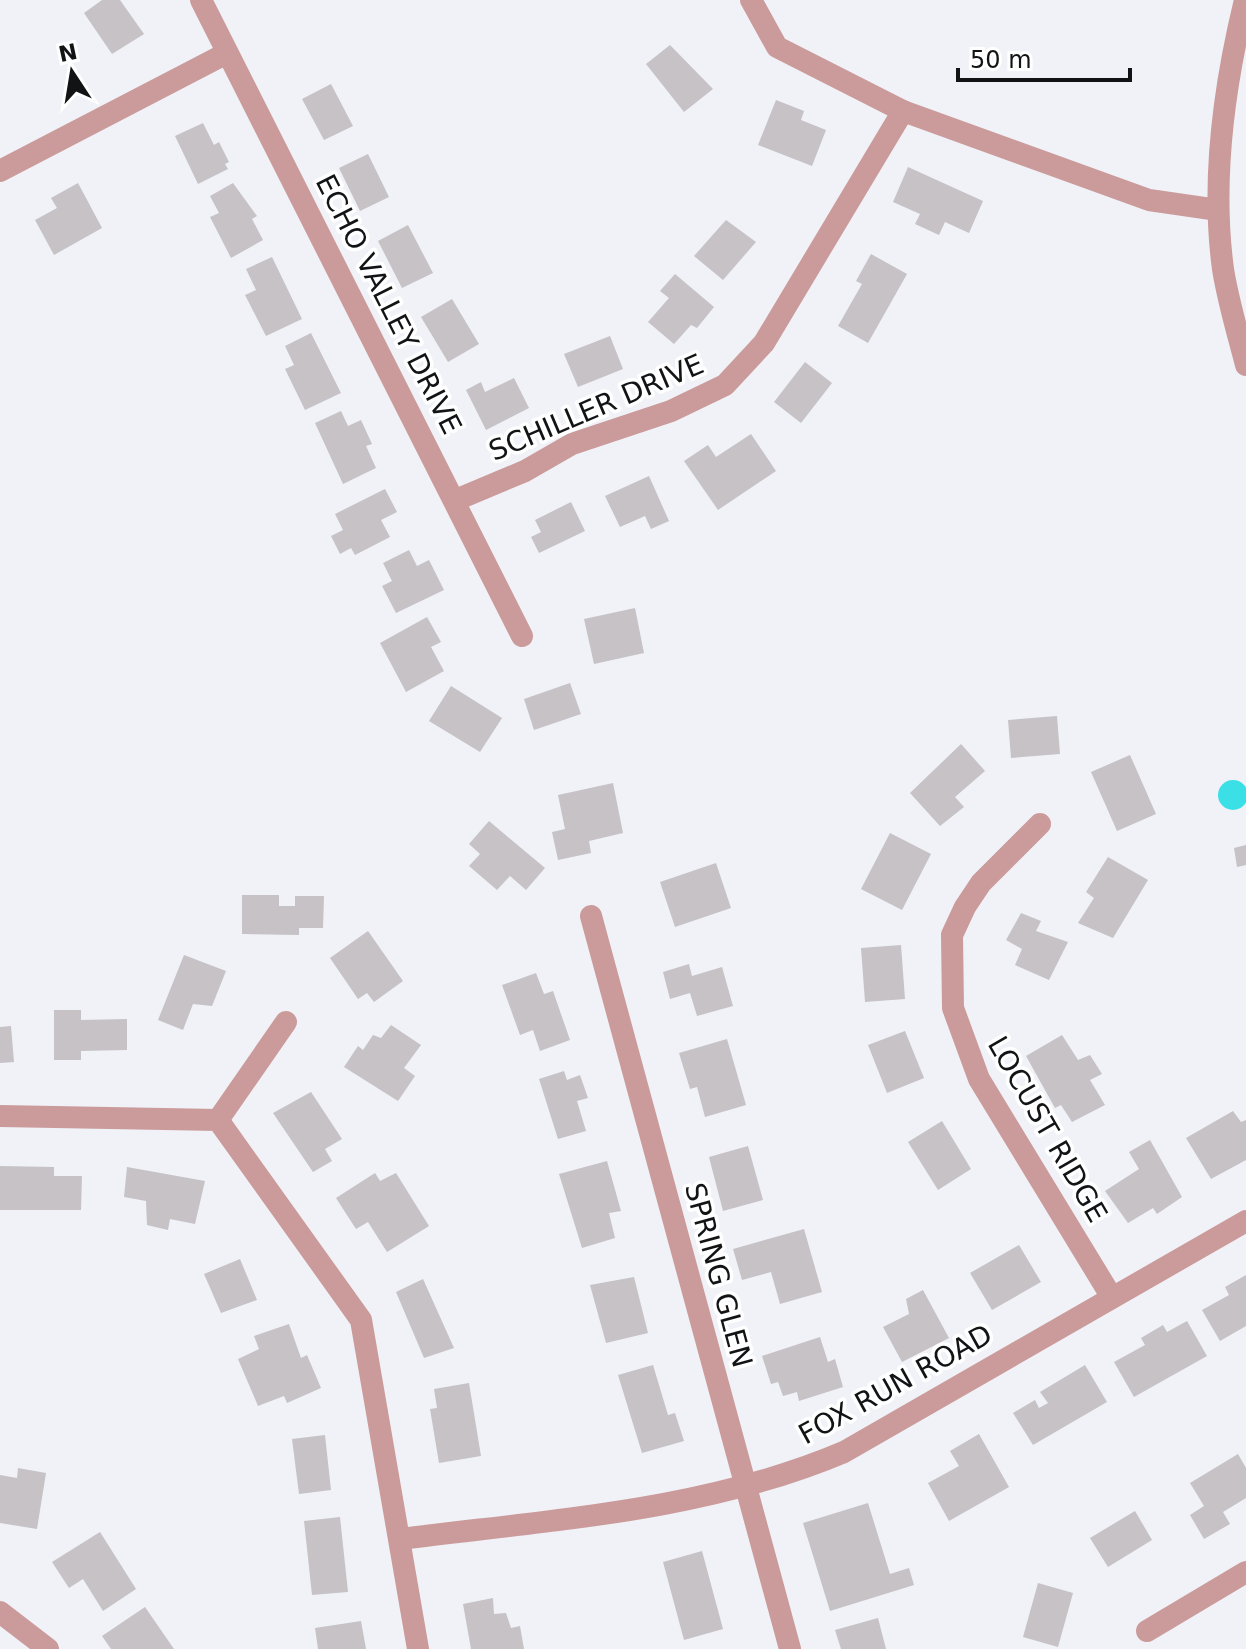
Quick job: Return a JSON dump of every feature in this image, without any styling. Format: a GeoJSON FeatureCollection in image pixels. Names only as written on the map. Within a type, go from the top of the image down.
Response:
{"type":"FeatureCollection","features":[{"type":"Feature","properties":{"kind":"street","name":"ECHO VALLEY DRIVE"},"geometry":{"type":"LineString","coordinates":[[201,0],[522,636]]}},
{"type":"Feature","properties":{"kind":"street"},"geometry":{"type":"LineString","coordinates":[[751,0],[777,47],[903,111],[1149,200],[1218,210]]}},
{"type":"Feature","properties":{"kind":"street"},"geometry":{"type":"LineString","coordinates":[[1245,0],[1232,52],[1218,210],[1223,271],[1246,365]]}},
{"type":"Feature","properties":{"kind":"street"},"geometry":{"type":"LineString","coordinates":[[0,171],[227,53]]}},
{"type":"Feature","properties":{"kind":"street","name":"SCHILLER DRIVE"},"geometry":{"type":"LineString","coordinates":[[456,500],[525,471],[572,444],[671,411],[725,385],[764,343],[903,111]]}},
{"type":"Feature","properties":{"kind":"street","name":"LOCUST RIDGE"},"geometry":{"type":"LineString","coordinates":[[1040,824],[981,883],[965,907],[952,935],[953,1008],[979,1079],[1111,1296]]}},
{"type":"Feature","properties":{"kind":"street","name":"SPRING GLEN"},"geometry":{"type":"LineString","coordinates":[[591,916],[790,1649]]}},
{"type":"Feature","properties":{"kind":"street"},"geometry":{"type":"LineString","coordinates":[[218,1120],[286,1022]]}},
{"type":"Feature","properties":{"kind":"street"},"geometry":{"type":"LineString","coordinates":[[0,1116],[218,1120]]}},
{"type":"Feature","properties":{"kind":"street"},"geometry":{"type":"LineString","coordinates":[[218,1120],[361,1320],[418,1649]]}},
{"type":"Feature","properties":{"kind":"street","name":"FOX RUN ROAD"},"geometry":{"type":"LineString","coordinates":[[400,1539],[608,1512],[746,1488],[844,1452],[1246,1221]]}},
{"type":"Feature","properties":{"kind":"street"},"geometry":{"type":"LineString","coordinates":[[1147,1631],[1246,1572]]}},
{"type":"Feature","properties":{"kind":"street"},"geometry":{"type":"LineString","coordinates":[[0,1612],[48,1649]]}},
{"type":"Feature","properties":{"kind":"water"},"geometry":{"type":"Polygon","coordinates":[[[1233,780],[1244,784],[1248,795],[1244,806],[1233,810],[1222,806],[1218,795],[1222,784],[1233,780]]]}},
{"type":"Feature","properties":{"kind":"building"},"geometry":{"type":"Polygon","coordinates":[[[102,0],[120,0],[144,34],[112,54],[84,13],[102,0]]]}},
{"type":"Feature","properties":{"kind":"building"},"geometry":{"type":"Polygon","coordinates":[[[670,45],[713,89],[684,112],[646,64],[670,45]]]}},
{"type":"Feature","properties":{"kind":"building"},"geometry":{"type":"Polygon","coordinates":[[[331,84],[353,126],[324,140],[302,99],[331,84]]]}},
{"type":"Feature","properties":{"kind":"building"},"geometry":{"type":"Polygon","coordinates":[[[776,100],[804,111],[801,120],[826,130],[812,166],[758,145],[776,100]]]}},
{"type":"Feature","properties":{"kind":"building"},"geometry":{"type":"Polygon","coordinates":[[[203,123],[214,145],[219,142],[229,162],[225,164],[228,169],[198,184],[175,136],[203,123]]]}},
{"type":"Feature","properties":{"kind":"building"},"geometry":{"type":"Polygon","coordinates":[[[368,154],[389,197],[360,211],[339,168],[368,154]]]}},
{"type":"Feature","properties":{"kind":"building"},"geometry":{"type":"Polygon","coordinates":[[[908,167],[983,201],[969,233],[945,222],[939,235],[915,224],[920,214],[893,202],[908,167]]]}},
{"type":"Feature","properties":{"kind":"building"},"geometry":{"type":"Polygon","coordinates":[[[78,183],[102,228],[54,255],[35,220],[57,208],[51,198],[78,183]]]}},
{"type":"Feature","properties":{"kind":"building"},"geometry":{"type":"Polygon","coordinates":[[[233,183],[257,216],[252,219],[263,240],[231,258],[210,217],[219,213],[210,196],[233,183]]]}},
{"type":"Feature","properties":{"kind":"building"},"geometry":{"type":"Polygon","coordinates":[[[726,220],[756,242],[723,280],[694,256],[726,220]]]}},
{"type":"Feature","properties":{"kind":"building"},"geometry":{"type":"Polygon","coordinates":[[[408,225],[433,273],[402,288],[378,241],[408,225]]]}},
{"type":"Feature","properties":{"kind":"building"},"geometry":{"type":"Polygon","coordinates":[[[871,254],[907,274],[868,343],[838,326],[862,284],[856,281],[871,254]]]}},
{"type":"Feature","properties":{"kind":"building"},"geometry":{"type":"Polygon","coordinates":[[[272,257],[302,319],[266,336],[245,295],[256,290],[246,269],[272,257]]]}},
{"type":"Feature","properties":{"kind":"building"},"geometry":{"type":"Polygon","coordinates":[[[675,274],[714,307],[697,328],[691,325],[674,344],[648,322],[669,298],[660,291],[675,274]]]}},
{"type":"Feature","properties":{"kind":"building"},"geometry":{"type":"Polygon","coordinates":[[[452,299],[479,344],[448,362],[421,317],[452,299]]]}},
{"type":"Feature","properties":{"kind":"building"},"geometry":{"type":"Polygon","coordinates":[[[311,333],[341,393],[305,410],[285,369],[294,365],[285,346],[311,333]]]}},
{"type":"Feature","properties":{"kind":"building"},"geometry":{"type":"Polygon","coordinates":[[[610,336],[623,369],[578,387],[564,354],[610,336]]]}},
{"type":"Feature","properties":{"kind":"building"},"geometry":{"type":"Polygon","coordinates":[[[805,362],[832,383],[801,423],[774,402],[805,362]]]}},
{"type":"Feature","properties":{"kind":"building"},"geometry":{"type":"Polygon","coordinates":[[[514,378],[529,408],[486,430],[466,390],[481,382],[485,392],[514,378]]]}},
{"type":"Feature","properties":{"kind":"building"},"geometry":{"type":"Polygon","coordinates":[[[341,411],[348,426],[361,420],[372,444],[366,446],[376,468],[343,484],[315,423],[341,411]]]}},
{"type":"Feature","properties":{"kind":"building"},"geometry":{"type":"Polygon","coordinates":[[[751,434],[776,471],[718,510],[684,461],[708,445],[716,457],[751,434]]]}},
{"type":"Feature","properties":{"kind":"building"},"geometry":{"type":"Polygon","coordinates":[[[649,476],[669,521],[651,529],[645,516],[620,527],[605,496],[649,476]]]}},
{"type":"Feature","properties":{"kind":"building"},"geometry":{"type":"Polygon","coordinates":[[[385,489],[397,512],[381,520],[390,537],[355,555],[351,548],[340,554],[331,536],[343,530],[335,514],[385,489]]]}},
{"type":"Feature","properties":{"kind":"building"},"geometry":{"type":"Polygon","coordinates":[[[571,502],[585,531],[539,553],[531,537],[541,532],[535,520],[571,502]]]}},
{"type":"Feature","properties":{"kind":"building"},"geometry":{"type":"Polygon","coordinates":[[[409,550],[417,566],[429,560],[444,590],[396,613],[382,586],[392,581],[383,563],[409,550]]]}},
{"type":"Feature","properties":{"kind":"building"},"geometry":{"type":"Polygon","coordinates":[[[635,608],[644,653],[594,664],[584,619],[635,608]]]}},
{"type":"Feature","properties":{"kind":"building"},"geometry":{"type":"Polygon","coordinates":[[[427,617],[441,642],[431,647],[444,671],[406,692],[380,643],[427,617]]]}},
{"type":"Feature","properties":{"kind":"building"},"geometry":{"type":"Polygon","coordinates":[[[570,683],[581,714],[534,730],[524,699],[570,683]]]}},
{"type":"Feature","properties":{"kind":"building"},"geometry":{"type":"Polygon","coordinates":[[[451,686],[502,718],[480,752],[429,721],[451,686]]]}},
{"type":"Feature","properties":{"kind":"building"},"geometry":{"type":"Polygon","coordinates":[[[1057,716],[1060,754],[1011,758],[1008,720],[1057,716]]]}},
{"type":"Feature","properties":{"kind":"building"},"geometry":{"type":"Polygon","coordinates":[[[961,744],[985,771],[955,797],[964,807],[940,826],[910,793],[961,744]]]}},
{"type":"Feature","properties":{"kind":"building"},"geometry":{"type":"Polygon","coordinates":[[[1130,755],[1156,814],[1117,831],[1091,772],[1130,755]]]}},
{"type":"Feature","properties":{"kind":"building"},"geometry":{"type":"Polygon","coordinates":[[[613,783],[623,833],[589,841],[591,853],[558,860],[552,832],[565,829],[558,795],[613,783]]]}},
{"type":"Feature","properties":{"kind":"building"},"geometry":{"type":"Polygon","coordinates":[[[489,821],[545,868],[526,890],[510,876],[497,890],[469,866],[480,854],[469,844],[489,821]]]}},
{"type":"Feature","properties":{"kind":"building"},"geometry":{"type":"Polygon","coordinates":[[[890,833],[931,854],[902,910],[861,889],[890,833]]]}},
{"type":"Feature","properties":{"kind":"building"},"geometry":{"type":"Polygon","coordinates":[[[1246,845],[1246,865],[1237,867],[1234,848],[1246,845]]]}},
{"type":"Feature","properties":{"kind":"building"},"geometry":{"type":"Polygon","coordinates":[[[1108,857],[1148,880],[1113,938],[1078,923],[1094,898],[1086,892],[1108,857]]]}},
{"type":"Feature","properties":{"kind":"building"},"geometry":{"type":"Polygon","coordinates":[[[716,863],[731,908],[675,927],[660,882],[716,863]]]}},
{"type":"Feature","properties":{"kind":"building"},"geometry":{"type":"Polygon","coordinates":[[[242,895],[279,895],[279,906],[295,906],[295,896],[324,896],[323,928],[299,928],[299,935],[242,934],[242,895]]]}},
{"type":"Feature","properties":{"kind":"building"},"geometry":{"type":"Polygon","coordinates":[[[1021,913],[1041,921],[1036,931],[1068,942],[1049,980],[1015,965],[1022,949],[1006,940],[1021,913]]]}},
{"type":"Feature","properties":{"kind":"building"},"geometry":{"type":"Polygon","coordinates":[[[368,931],[403,981],[374,1002],[367,993],[358,999],[330,958],[368,931]]]}},
{"type":"Feature","properties":{"kind":"building"},"geometry":{"type":"Polygon","coordinates":[[[901,945],[905,999],[865,1002],[861,948],[901,945]]]}},
{"type":"Feature","properties":{"kind":"building"},"geometry":{"type":"Polygon","coordinates":[[[184,955],[226,971],[212,1006],[193,1004],[183,1030],[158,1020],[184,955]]]}},
{"type":"Feature","properties":{"kind":"building"},"geometry":{"type":"Polygon","coordinates":[[[689,964],[692,976],[722,967],[733,1006],[697,1016],[690,993],[670,999],[663,972],[689,964]]]}},
{"type":"Feature","properties":{"kind":"building"},"geometry":{"type":"Polygon","coordinates":[[[536,973],[544,994],[553,991],[570,1040],[540,1051],[533,1030],[520,1035],[502,985],[536,973]]]}},
{"type":"Feature","properties":{"kind":"building"},"geometry":{"type":"Polygon","coordinates":[[[54,1010],[81,1010],[81,1020],[127,1019],[127,1050],[81,1051],[81,1060],[54,1060],[54,1010]]]}},
{"type":"Feature","properties":{"kind":"building"},"geometry":{"type":"Polygon","coordinates":[[[391,1025],[421,1045],[404,1068],[415,1076],[398,1101],[344,1067],[358,1046],[363,1050],[373,1035],[381,1038],[391,1025]]]}},
{"type":"Feature","properties":{"kind":"building"},"geometry":{"type":"Polygon","coordinates":[[[11,1026],[14,1062],[0,1063],[0,1027],[11,1026]]]}},
{"type":"Feature","properties":{"kind":"building"},"geometry":{"type":"Polygon","coordinates":[[[905,1031],[924,1078],[887,1093],[868,1045],[905,1031]]]}},
{"type":"Feature","properties":{"kind":"building"},"geometry":{"type":"Polygon","coordinates":[[[1062,1035],[1078,1060],[1090,1055],[1102,1074],[1090,1080],[1105,1105],[1072,1122],[1061,1105],[1055,1108],[1026,1056],[1062,1035]]]}},
{"type":"Feature","properties":{"kind":"building"},"geometry":{"type":"Polygon","coordinates":[[[727,1039],[746,1105],[705,1117],[697,1087],[690,1089],[679,1053],[727,1039]]]}},
{"type":"Feature","properties":{"kind":"building"},"geometry":{"type":"Polygon","coordinates":[[[564,1071],[567,1080],[580,1075],[588,1098],[577,1101],[586,1131],[558,1139],[539,1079],[564,1071]]]}},
{"type":"Feature","properties":{"kind":"building"},"geometry":{"type":"Polygon","coordinates":[[[311,1092],[342,1139],[325,1149],[332,1161],[313,1172],[273,1113],[311,1092]]]}},
{"type":"Feature","properties":{"kind":"building"},"geometry":{"type":"Polygon","coordinates":[[[1233,1111],[1241,1122],[1246,1120],[1246,1160],[1211,1179],[1186,1138],[1233,1111]]]}},
{"type":"Feature","properties":{"kind":"building"},"geometry":{"type":"Polygon","coordinates":[[[942,1121],[971,1169],[938,1190],[908,1142],[942,1121]]]}},
{"type":"Feature","properties":{"kind":"building"},"geometry":{"type":"Polygon","coordinates":[[[1150,1140],[1182,1197],[1157,1214],[1153,1208],[1128,1223],[1105,1191],[1139,1169],[1129,1152],[1150,1140]]]}},
{"type":"Feature","properties":{"kind":"building"},"geometry":{"type":"Polygon","coordinates":[[[748,1146],[763,1200],[723,1211],[709,1157],[748,1146]]]}},
{"type":"Feature","properties":{"kind":"building"},"geometry":{"type":"Polygon","coordinates":[[[607,1161],[621,1211],[609,1213],[615,1238],[582,1248],[559,1174],[607,1161]]]}},
{"type":"Feature","properties":{"kind":"building"},"geometry":{"type":"Polygon","coordinates":[[[0,1166],[54,1167],[54,1176],[82,1176],[81,1210],[0,1210],[0,1166]]]}},
{"type":"Feature","properties":{"kind":"building"},"geometry":{"type":"Polygon","coordinates":[[[127,1167],[205,1181],[195,1224],[170,1219],[168,1230],[147,1225],[146,1201],[124,1197],[127,1167]]]}},
{"type":"Feature","properties":{"kind":"building"},"geometry":{"type":"Polygon","coordinates":[[[375,1173],[380,1181],[396,1173],[429,1226],[387,1252],[368,1222],[356,1229],[336,1198],[375,1173]]]}},
{"type":"Feature","properties":{"kind":"building"},"geometry":{"type":"Polygon","coordinates":[[[804,1229],[822,1292],[780,1304],[771,1272],[742,1280],[733,1249],[804,1229]]]}},
{"type":"Feature","properties":{"kind":"building"},"geometry":{"type":"Polygon","coordinates":[[[1019,1245],[1041,1282],[992,1310],[970,1273],[1019,1245]]]}},
{"type":"Feature","properties":{"kind":"building"},"geometry":{"type":"Polygon","coordinates":[[[240,1259],[257,1300],[221,1313],[204,1274],[240,1259]]]}},
{"type":"Feature","properties":{"kind":"building"},"geometry":{"type":"Polygon","coordinates":[[[1246,1275],[1246,1326],[1220,1341],[1202,1310],[1229,1295],[1225,1287],[1246,1275]]]}},
{"type":"Feature","properties":{"kind":"building"},"geometry":{"type":"Polygon","coordinates":[[[634,1277],[648,1333],[606,1343],[590,1285],[634,1277]]]}},
{"type":"Feature","properties":{"kind":"building"},"geometry":{"type":"Polygon","coordinates":[[[423,1279],[454,1348],[424,1358],[396,1292],[423,1279]]]}},
{"type":"Feature","properties":{"kind":"building"},"geometry":{"type":"Polygon","coordinates":[[[923,1290],[949,1338],[902,1362],[883,1327],[909,1314],[906,1299],[923,1290]]]}},
{"type":"Feature","properties":{"kind":"building"},"geometry":{"type":"Polygon","coordinates":[[[1187,1321],[1207,1356],[1134,1397],[1114,1362],[1145,1345],[1141,1338],[1163,1325],[1167,1332],[1187,1321]]]}},
{"type":"Feature","properties":{"kind":"building"},"geometry":{"type":"Polygon","coordinates":[[[289,1324],[301,1358],[307,1355],[321,1388],[287,1403],[284,1396],[258,1406],[238,1359],[259,1349],[254,1336],[289,1324]]]}},
{"type":"Feature","properties":{"kind":"building"},"geometry":{"type":"Polygon","coordinates":[[[820,1337],[828,1362],[835,1359],[843,1387],[799,1401],[797,1392],[783,1396],[778,1382],[771,1384],[762,1356],[820,1337]]]}},
{"type":"Feature","properties":{"kind":"building"},"geometry":{"type":"Polygon","coordinates":[[[653,1365],[668,1415],[675,1413],[684,1441],[642,1453],[618,1375],[653,1365]]]}},
{"type":"Feature","properties":{"kind":"building"},"geometry":{"type":"Polygon","coordinates":[[[1085,1365],[1107,1402],[1033,1445],[1013,1413],[1035,1400],[1039,1408],[1048,1403],[1040,1392],[1085,1365]]]}},
{"type":"Feature","properties":{"kind":"building"},"geometry":{"type":"Polygon","coordinates":[[[469,1383],[481,1456],[439,1463],[430,1409],[437,1408],[434,1389],[469,1383]]]}},
{"type":"Feature","properties":{"kind":"building"},"geometry":{"type":"Polygon","coordinates":[[[979,1434],[1009,1487],[949,1521],[928,1483],[959,1466],[950,1451],[979,1434]]]}},
{"type":"Feature","properties":{"kind":"building"},"geometry":{"type":"Polygon","coordinates":[[[325,1435],[331,1490],[299,1494],[292,1439],[325,1435]]]}},
{"type":"Feature","properties":{"kind":"building"},"geometry":{"type":"Polygon","coordinates":[[[1238,1454],[1246,1468],[1246,1498],[1223,1512],[1230,1524],[1204,1539],[1190,1515],[1204,1506],[1190,1483],[1238,1454]]]}},
{"type":"Feature","properties":{"kind":"building"},"geometry":{"type":"Polygon","coordinates":[[[18,1468],[46,1473],[37,1529],[0,1523],[0,1475],[17,1478],[18,1468]]]}},
{"type":"Feature","properties":{"kind":"building"},"geometry":{"type":"Polygon","coordinates":[[[868,1503],[890,1574],[909,1568],[914,1585],[830,1611],[803,1523],[868,1503]]]}},
{"type":"Feature","properties":{"kind":"building"},"geometry":{"type":"Polygon","coordinates":[[[1135,1511],[1152,1540],[1108,1567],[1090,1538],[1135,1511]]]}},
{"type":"Feature","properties":{"kind":"building"},"geometry":{"type":"Polygon","coordinates":[[[340,1517],[348,1592],[312,1595],[304,1521],[340,1517]]]}},
{"type":"Feature","properties":{"kind":"building"},"geometry":{"type":"Polygon","coordinates":[[[100,1532],[136,1589],[103,1611],[83,1579],[69,1588],[52,1562],[100,1532]]]}},
{"type":"Feature","properties":{"kind":"building"},"geometry":{"type":"Polygon","coordinates":[[[702,1551],[723,1629],[684,1640],[663,1562],[702,1551]]]}},
{"type":"Feature","properties":{"kind":"building"},"geometry":{"type":"Polygon","coordinates":[[[1038,1583],[1073,1593],[1058,1647],[1023,1637],[1038,1583]]]}},
{"type":"Feature","properties":{"kind":"building"},"geometry":{"type":"Polygon","coordinates":[[[493,1598],[494,1614],[506,1613],[511,1628],[520,1626],[524,1649],[471,1649],[463,1604],[493,1598]]]}},
{"type":"Feature","properties":{"kind":"building"},"geometry":{"type":"Polygon","coordinates":[[[145,1607],[174,1649],[111,1649],[102,1636],[145,1607]]]}},
{"type":"Feature","properties":{"kind":"building"},"geometry":{"type":"Polygon","coordinates":[[[878,1618],[886,1649],[841,1649],[835,1630],[878,1618]]]}},
{"type":"Feature","properties":{"kind":"building"},"geometry":{"type":"Polygon","coordinates":[[[361,1621],[366,1649],[318,1649],[315,1628],[361,1621]]]}}]}
